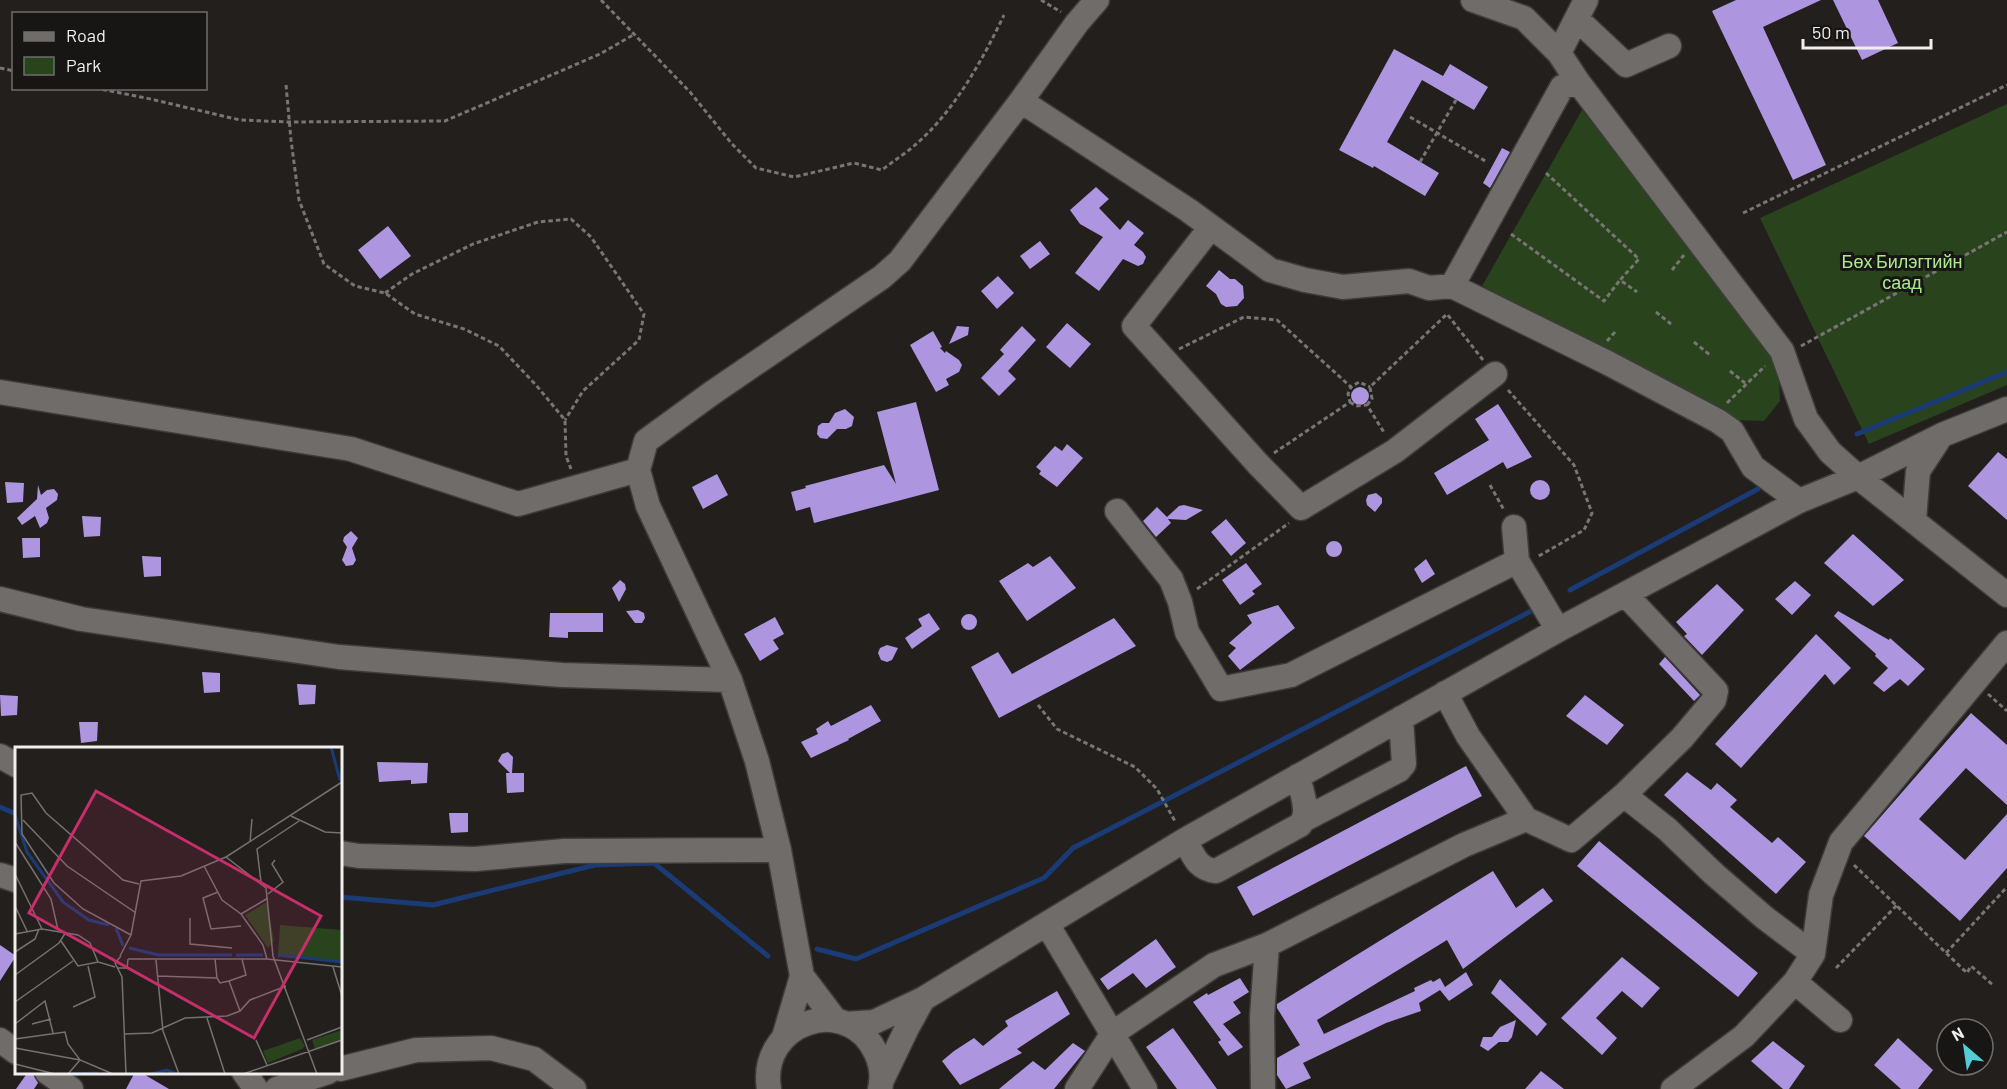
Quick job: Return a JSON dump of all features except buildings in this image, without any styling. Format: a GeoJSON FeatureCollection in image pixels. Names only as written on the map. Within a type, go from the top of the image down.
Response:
{"type":"FeatureCollection","features":[{"type":"Feature","properties":{"kind":"street"},"geometry":{"type":"LineString","coordinates":[[784,1037],[802,976],[778,850],[757,761],[730,680],[648,506],[638,470],[646,441],[882,277],[900,261],[1077,23],[1097,0]]}},
{"type":"Feature","properties":{"kind":"street"},"geometry":{"type":"LineString","coordinates":[[1473,0],[1524,18],[1559,53],[1578,82],[1782,351],[1806,419],[1830,452],[1858,477],[2007,595]]}},
{"type":"Feature","properties":{"kind":"street"},"geometry":{"type":"LineString","coordinates":[[1559,53],[1581,9],[1626,65],[1669,46]]}},
{"type":"Feature","properties":{"kind":"street"},"geometry":{"type":"LineString","coordinates":[[1452,286],[1562,87],[1578,82]]}},
{"type":"Feature","properties":{"kind":"street"},"geometry":{"type":"LineString","coordinates":[[1021,101],[1188,210],[1270,270],[1305,280],[1343,286],[1409,281],[1429,288],[1452,286],[1608,363],[1732,431],[1753,467],[1799,501]]}},
{"type":"Feature","properties":{"kind":"street"},"geometry":{"type":"LineString","coordinates":[[1211,227],[1134,326],[1258,464],[1301,508],[1395,451],[1495,374]]}},
{"type":"Feature","properties":{"kind":"street"},"geometry":{"type":"LineString","coordinates":[[0,392],[351,449],[518,504],[638,470]]}},
{"type":"Feature","properties":{"kind":"street"},"geometry":{"type":"LineString","coordinates":[[756,1089],[769,1078],[777,1046],[793,1030],[813,1021],[874,1023],[923,999],[1185,840],[1445,693],[1548,614],[1626,595],[1799,501],[1858,477],[1942,435],[2007,409]]}},
{"type":"Feature","properties":{"kind":"street"},"geometry":{"type":"LineString","coordinates":[[1914,520],[1918,471],[1942,435]]}},
{"type":"Feature","properties":{"kind":"street"},"geometry":{"type":"LineString","coordinates":[[1117,511],[1171,579],[1180,602],[1187,632],[1221,689],[1291,675],[1518,563]]}},
{"type":"Feature","properties":{"kind":"street"},"geometry":{"type":"LineString","coordinates":[[1514,527],[1518,563],[1548,614]]}},
{"type":"Feature","properties":{"kind":"street"},"geometry":{"type":"LineString","coordinates":[[1445,693],[1468,736],[1526,819],[1571,840],[1624,795],[1682,738],[1714,700],[1716,691],[1626,595]]}},
{"type":"Feature","properties":{"kind":"street"},"geometry":{"type":"LineString","coordinates":[[0,599],[81,620],[339,657],[562,675],[730,680]]}},
{"type":"Feature","properties":{"kind":"street"},"geometry":{"type":"LineString","coordinates":[[1673,1089],[1744,1036],[1795,982],[1813,954],[1821,895],[1838,849],[1847,834],[2007,643]]}},
{"type":"Feature","properties":{"kind":"street"},"geometry":{"type":"LineString","coordinates":[[1185,840],[1198,864],[1206,870],[1216,871],[1299,825],[1305,819],[1399,770],[1404,764],[1401,718]]}},
{"type":"Feature","properties":{"kind":"street"},"geometry":{"type":"LineString","coordinates":[[0,756],[15,764]]}},
{"type":"Feature","properties":{"kind":"street"},"geometry":{"type":"LineString","coordinates":[[1299,776],[1306,813],[1305,819]]}},
{"type":"Feature","properties":{"kind":"street"},"geometry":{"type":"LineString","coordinates":[[1624,795],[1667,829],[1765,918],[1813,954]]}},
{"type":"Feature","properties":{"kind":"street"},"geometry":{"type":"LineString","coordinates":[[1077,1089],[1113,1033],[1214,964],[1267,945],[1464,845],[1526,819]]}},
{"type":"Feature","properties":{"kind":"street"},"geometry":{"type":"LineString","coordinates":[[342,853],[359,856],[475,859],[564,851],[778,850]]}},
{"type":"Feature","properties":{"kind":"street"},"geometry":{"type":"LineString","coordinates":[[0,875],[15,880]]}},
{"type":"Feature","properties":{"kind":"street"},"geometry":{"type":"LineString","coordinates":[[1047,924],[1145,1089]]}},
{"type":"Feature","properties":{"kind":"street"},"geometry":{"type":"LineString","coordinates":[[1263,1089],[1262,1017],[1267,945]]}},
{"type":"Feature","properties":{"kind":"street"},"geometry":{"type":"LineString","coordinates":[[802,976],[841,1022],[866,1038],[874,1048],[880,1064],[881,1086]]}},
{"type":"Feature","properties":{"kind":"street"},"geometry":{"type":"LineString","coordinates":[[1795,982],[1840,1020]]}},
{"type":"Feature","properties":{"kind":"street"},"geometry":{"type":"LineString","coordinates":[[881,1086],[907,1028],[923,999]]}},
{"type":"Feature","properties":{"kind":"street"},"geometry":{"type":"LineString","coordinates":[[0,1040],[15,1051]]}},
{"type":"Feature","properties":{"kind":"street"},"geometry":{"type":"LineString","coordinates":[[342,1072],[416,1050],[491,1048],[534,1059],[574,1089]]}},
{"type":"Feature","properties":{"kind":"street"},"geometry":{"type":"LineString","coordinates":[[49,1074],[70,1089]]}},
{"type":"Feature","properties":{"kind":"street"},"geometry":{"type":"LineString","coordinates":[[245,1074],[256,1089]]}},
{"type":"Feature","properties":{"kind":"street"},"geometry":{"type":"LineString","coordinates":[[277,1089],[328,1076]]}},
{"type":"Feature","properties":{"kind":"path"},"geometry":{"type":"LineString","coordinates":[[601,0],[690,92],[732,144],[756,168],[794,177],[854,163],[882,170],[917,143],[953,101],[981,62],[1004,15]]}},
{"type":"Feature","properties":{"kind":"path"},"geometry":{"type":"LineString","coordinates":[[1041,0],[1070,18]]}},
{"type":"Feature","properties":{"kind":"path"},"geometry":{"type":"LineString","coordinates":[[105,90],[240,120],[445,121],[600,54],[633,35]]}},
{"type":"Feature","properties":{"kind":"path"},"geometry":{"type":"LineString","coordinates":[[286,85],[299,200],[324,264],[355,286],[385,293],[415,314],[464,328],[499,346],[565,420]]}},
{"type":"Feature","properties":{"kind":"path"},"geometry":{"type":"LineString","coordinates":[[1743,213],[2007,86]]}},
{"type":"Feature","properties":{"kind":"path"},"geometry":{"type":"LineString","coordinates":[[1420,162],[1456,100]]}},
{"type":"Feature","properties":{"kind":"path"},"geometry":{"type":"LineString","coordinates":[[1410,117],[1487,162]]}},
{"type":"Feature","properties":{"kind":"path"},"geometry":{"type":"LineString","coordinates":[[1511,234],[1604,301],[1639,259],[1616,240],[1546,172]]}},
{"type":"Feature","properties":{"kind":"path"},"geometry":{"type":"LineString","coordinates":[[385,293],[412,274],[473,244],[538,222],[571,219],[591,237],[644,314],[639,340],[583,391],[565,420],[566,456],[579,487]]}},
{"type":"Feature","properties":{"kind":"path"},"geometry":{"type":"LineString","coordinates":[[1712,419],[1745,383],[1782,351],[1803,345],[2007,232]]}},
{"type":"Feature","properties":{"kind":"path"},"geometry":{"type":"LineString","coordinates":[[1620,280],[1636,292]]}},
{"type":"Feature","properties":{"kind":"path"},"geometry":{"type":"LineString","coordinates":[[1656,312],[1671,324]]}},
{"type":"Feature","properties":{"kind":"path"},"geometry":{"type":"LineString","coordinates":[[1370,387],[1447,314],[1495,374],[1574,465],[1592,513],[1584,530],[1518,563]]}},
{"type":"Feature","properties":{"kind":"path"},"geometry":{"type":"LineString","coordinates":[[1162,358],[1244,317],[1277,320],[1351,387]]}},
{"type":"Feature","properties":{"kind":"path"},"geometry":{"type":"LineString","coordinates":[[1694,342],[1710,355]]}},
{"type":"Feature","properties":{"kind":"path"},"geometry":{"type":"LineString","coordinates":[[1730,371],[1745,383]]}},
{"type":"Feature","properties":{"kind":"path"},"geometry":{"type":"LineString","coordinates":[[1359,382],[1370,387],[1372,399],[1367,405],[1356,406],[1350,402],[1348,394],[1351,387],[1359,382]]}},
{"type":"Feature","properties":{"kind":"path"},"geometry":{"type":"LineString","coordinates":[[1258,464],[1350,402]]}},
{"type":"Feature","properties":{"kind":"path"},"geometry":{"type":"LineString","coordinates":[[1367,405],[1395,451]]}},
{"type":"Feature","properties":{"kind":"path"},"geometry":{"type":"LineString","coordinates":[[1490,485],[1514,527]]}},
{"type":"Feature","properties":{"kind":"path"},"geometry":{"type":"LineString","coordinates":[[1180,602],[1298,516],[1301,508]]}},
{"type":"Feature","properties":{"kind":"path"},"geometry":{"type":"LineString","coordinates":[[1038,705],[1057,729],[1135,767],[1158,791],[1170,812]]}},
{"type":"Feature","properties":{"kind":"path"},"geometry":{"type":"LineString","coordinates":[[1838,849],[1967,973],[1971,966],[1993,986]]}},
{"type":"Feature","properties":{"kind":"path"},"geometry":{"type":"LineString","coordinates":[[1946,953],[2007,887]]}},
{"type":"Feature","properties":{"kind":"path"},"geometry":{"type":"LineString","coordinates":[[1836,968],[1897,905]]}},
{"type":"Feature","properties":{"kind":"green space","name":"Бөх Билэгтийн саад"},"geometry":{"type":"Polygon","coordinates":[[[2007,104],[2007,385],[1869,444],[1760,218],[2007,104]]]}},
{"type":"Feature","properties":{"kind":"green space"},"geometry":{"type":"Polygon","coordinates":[[[1582,110],[1679,232],[1778,349],[1780,401],[1764,421],[1712,419],[1705,408],[1482,286],[1582,110]]]}},
{"type":"Feature","properties":{"kind":"waterway"},"geometry":{"type":"LineString","coordinates":[[1857,434],[2007,372]]}},
{"type":"Feature","properties":{"kind":"waterway"},"geometry":{"type":"LineString","coordinates":[[1570,590],[1758,489]]}},
{"type":"Feature","properties":{"kind":"waterway"},"geometry":{"type":"LineString","coordinates":[[817,949],[856,959],[1044,878],[1073,848],[1537,608]]}},
{"type":"Feature","properties":{"kind":"waterway"},"geometry":{"type":"LineString","coordinates":[[0,807],[15,814]]}},
{"type":"Feature","properties":{"kind":"waterway"},"geometry":{"type":"LineString","coordinates":[[342,897],[433,905],[595,865],[654,863],[768,956]]}}]}
